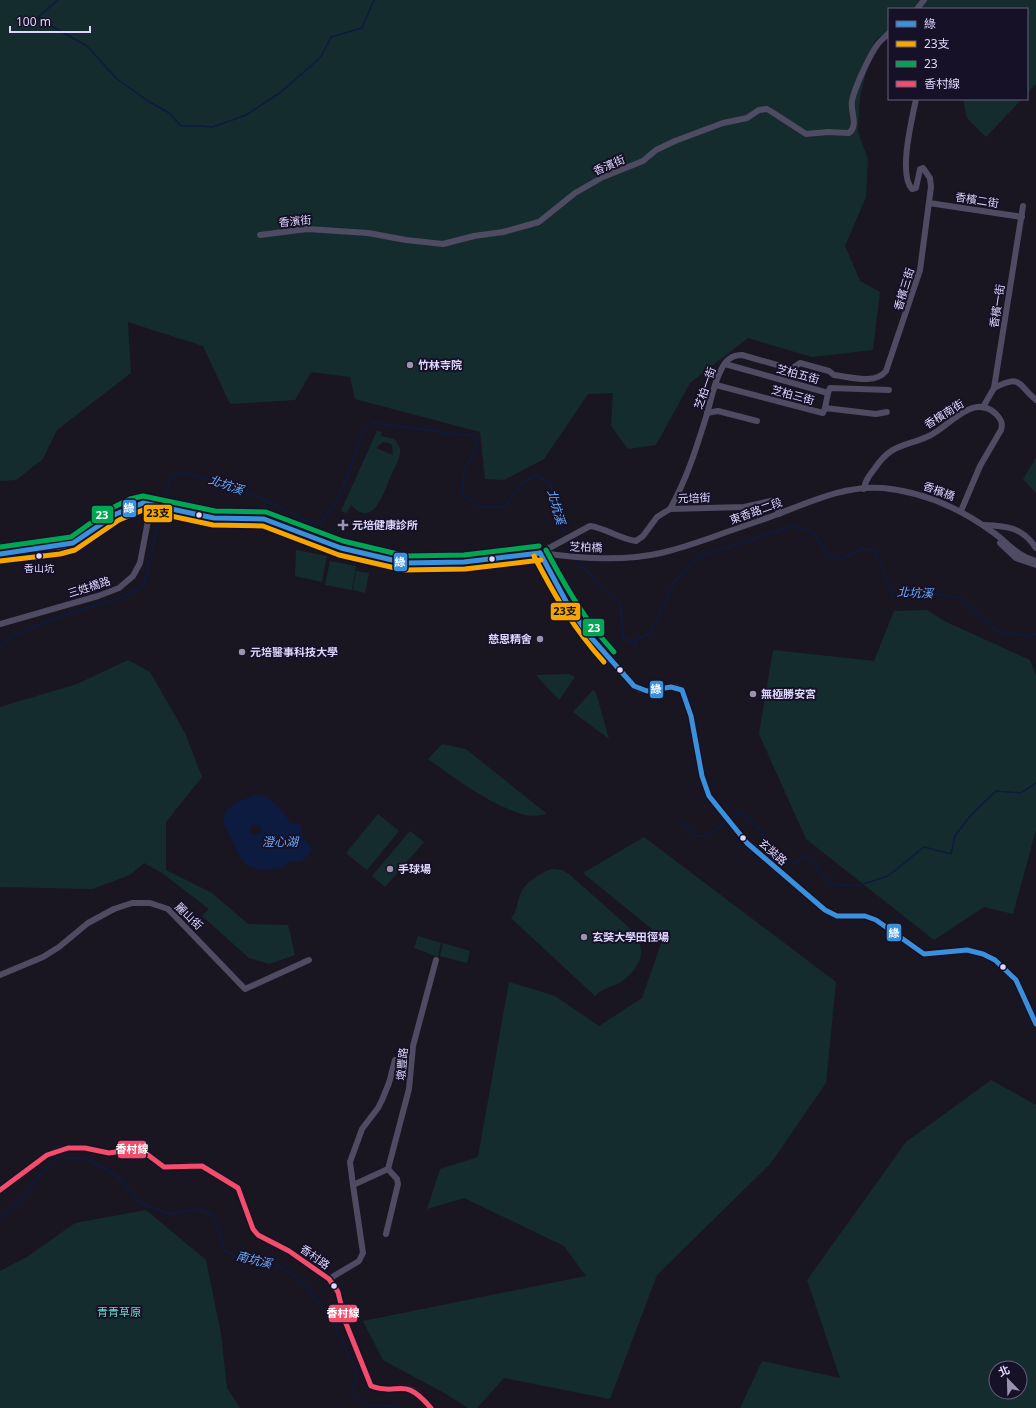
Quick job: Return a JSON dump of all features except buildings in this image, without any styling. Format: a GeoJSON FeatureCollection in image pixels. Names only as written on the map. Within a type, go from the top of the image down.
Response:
{"type":"FeatureCollection","features":[{"type":"Feature","properties":{"kind":"street"},"geometry":{"type":"LineString","coordinates":[[918,8],[924,0]]}},
{"type":"Feature","properties":{"kind":"street","name":"香濱街"},"geometry":{"type":"LineString","coordinates":[[260,235],[307,229],[368,233],[406,240],[443,244],[474,236],[503,232],[539,222],[575,193],[603,177],[643,161],[656,150],[675,141],[723,123],[748,118],[759,110],[767,109],[806,134],[849,134],[853,130],[854,124],[852,101],[855,91],[877,44],[888,34]]}},
{"type":"Feature","properties":{"kind":"street","name":"香檳三街"},"geometry":{"type":"LineString","coordinates":[[882,376],[886,371],[920,270],[931,187],[930,178],[923,168],[920,169],[916,188],[912,189],[908,185],[906,152],[916,100]]}},
{"type":"Feature","properties":{"kind":"street","name":"香檳二街"},"geometry":{"type":"LineString","coordinates":[[929,203],[1022,217]]}},
{"type":"Feature","properties":{"kind":"street","name":"香檳一街"},"geometry":{"type":"LineString","coordinates":[[983,407],[994,388],[1023,206]]}},
{"type":"Feature","properties":{"kind":"street","name":"芝柏一街"},"geometry":{"type":"LineString","coordinates":[[670,509],[684,482],[716,385],[725,364],[736,355],[742,355],[791,369],[800,363],[829,371],[834,375],[874,379],[882,376]]}},
{"type":"Feature","properties":{"kind":"street","name":"芝柏五街"},"geometry":{"type":"LineString","coordinates":[[725,364],[829,390],[889,390]]}},
{"type":"Feature","properties":{"kind":"street"},"geometry":{"type":"LineString","coordinates":[[825,408],[834,375]]}},
{"type":"Feature","properties":{"kind":"street"},"geometry":{"type":"LineString","coordinates":[[994,388],[1011,380],[1017,381],[1036,400]]}},
{"type":"Feature","properties":{"kind":"street","name":"芝柏三街"},"geometry":{"type":"LineString","coordinates":[[716,385],[823,413],[825,408],[876,414],[887,412]]}},
{"type":"Feature","properties":{"kind":"street"},"geometry":{"type":"LineString","coordinates":[[983,407],[994,412],[1003,424],[980,466],[961,511],[983,525],[1018,554],[1036,561]]}},
{"type":"Feature","properties":{"kind":"street","name":"香檳南街"},"geometry":{"type":"LineString","coordinates":[[864,489],[865,482],[888,452],[929,436],[968,410],[983,407]]}},
{"type":"Feature","properties":{"kind":"street"},"geometry":{"type":"LineString","coordinates":[[707,413],[718,411],[757,421]]}},
{"type":"Feature","properties":{"kind":"street","name":"東香路二段"},"geometry":{"type":"LineString","coordinates":[[611,558],[636,558],[661,553],[779,514],[829,494],[882,488],[909,492]]}},
{"type":"Feature","properties":{"kind":"street","name":"香檳橋"},"geometry":{"type":"LineString","coordinates":[[909,492],[930,497],[961,511]]}},
{"type":"Feature","properties":{"kind":"street","name":"元培街"},"geometry":{"type":"LineString","coordinates":[[540,553],[570,535],[590,526],[598,527],[628,540],[636,541],[643,536],[656,517],[670,509],[744,507],[774,500],[779,514]]}},
{"type":"Feature","properties":{"kind":"street"},"geometry":{"type":"LineString","coordinates":[[0,554],[61,547],[76,541],[105,520],[132,506],[143,504],[214,518],[264,519],[284,525],[309,537],[334,546],[405,563],[460,562],[540,553]]}},
{"type":"Feature","properties":{"kind":"street","name":"三姓橋路"},"geometry":{"type":"LineString","coordinates":[[0,624],[98,596],[119,588],[132,576],[140,563],[154,506]]}},
{"type":"Feature","properties":{"kind":"street"},"geometry":{"type":"LineString","coordinates":[[983,525],[1011,528],[1029,537],[1036,548]]}},
{"type":"Feature","properties":{"kind":"street"},"geometry":{"type":"LineString","coordinates":[[983,525],[1016,558],[1036,565]]}},
{"type":"Feature","properties":{"kind":"street","name":"芝柏橋"},"geometry":{"type":"LineString","coordinates":[[540,553],[560,556],[611,558]]}},
{"type":"Feature","properties":{"kind":"street","name":"玄奘路"},"geometry":{"type":"LineString","coordinates":[[540,553],[568,606],[588,634],[634,686],[640,690],[649,692],[674,686],[682,690],[691,716],[702,776],[708,796],[747,843],[826,910],[838,916],[865,916],[876,920],[924,954],[974,951],[995,960],[1016,980],[1036,1024]]}},
{"type":"Feature","properties":{"kind":"street","name":"麗山街"},"geometry":{"type":"LineString","coordinates":[[0,975],[43,956],[59,947],[88,923],[114,909],[132,903],[150,903],[168,909],[245,989],[309,960]]}},
{"type":"Feature","properties":{"kind":"street","name":"墩豐路"},"geometry":{"type":"LineString","coordinates":[[388,1169],[409,1089],[413,1046],[436,960]]}},
{"type":"Feature","properties":{"kind":"street","name":"墩豐路"},"geometry":{"type":"LineString","coordinates":[[329,1279],[359,1261],[364,1253],[350,1162],[362,1129],[382,1100],[389,1083],[395,1060]]}},
{"type":"Feature","properties":{"kind":"street","name":"香村路"},"geometry":{"type":"LineString","coordinates":[[0,1190],[22,1175],[47,1154],[68,1147],[85,1147],[109,1153],[137,1149],[146,1153],[164,1167],[192,1164],[202,1166],[238,1188],[253,1229],[258,1235],[289,1251],[314,1267],[329,1279],[338,1292],[345,1321],[371,1386],[382,1390],[407,1388],[414,1391],[431,1408]]}},
{"type":"Feature","properties":{"kind":"street"},"geometry":{"type":"LineString","coordinates":[[353,1185],[388,1169],[397,1179],[398,1184],[386,1234]]}},
{"type":"Feature","properties":{"kind":"green space"},"geometry":{"type":"Polygon","coordinates":[[[0,0],[1036,0],[1036,84],[1028,92],[1028,8],[888,8],[888,33],[876,39],[871,51],[860,97],[858,132],[868,159],[866,197],[845,246],[860,281],[880,292],[873,350],[812,357],[748,338],[690,383],[656,445],[628,449],[611,426],[613,393],[588,394],[544,459],[504,480],[485,479],[480,432],[355,399],[350,377],[311,372],[295,400],[230,404],[203,346],[128,322],[131,373],[57,430],[43,459],[16,480],[0,481],[0,0]]]}},
{"type":"Feature","properties":{"kind":"green space"},"geometry":{"type":"Polygon","coordinates":[[[963,100],[1021,100],[986,137],[967,118],[963,100]]]}},
{"type":"Feature","properties":{"kind":"green space"},"geometry":{"type":"Polygon","coordinates":[[[377,431],[382,432],[381,436],[394,439],[400,448],[400,453],[384,492],[376,506],[371,511],[365,513],[359,511],[351,505],[347,513],[341,511],[377,431]],[[383,442],[376,448],[393,455],[392,445],[383,442]]]}},
{"type":"Feature","properties":{"kind":"green space"},"geometry":{"type":"Polygon","coordinates":[[[1036,458],[1036,493],[1023,479],[1036,458]]]}},
{"type":"Feature","properties":{"kind":"green space"},"geometry":{"type":"Polygon","coordinates":[[[296,550],[327,556],[322,582],[295,576],[296,550]]]}},
{"type":"Feature","properties":{"kind":"green space"},"geometry":{"type":"Polygon","coordinates":[[[330,561],[356,566],[352,590],[325,585],[330,561]]]}},
{"type":"Feature","properties":{"kind":"green space"},"geometry":{"type":"Polygon","coordinates":[[[356,571],[369,573],[365,593],[353,590],[356,571]]]}},
{"type":"Feature","properties":{"kind":"green space"},"geometry":{"type":"Polygon","coordinates":[[[927,610],[944,621],[1030,660],[1036,676],[1036,830],[1013,914],[984,907],[934,940],[806,839],[759,734],[773,650],[874,661],[894,611],[927,610]]]}},
{"type":"Feature","properties":{"kind":"green space"},"geometry":{"type":"Polygon","coordinates":[[[128,660],[150,672],[185,733],[202,777],[166,822],[166,870],[212,893],[248,924],[288,925],[295,955],[269,964],[249,958],[202,916],[209,909],[162,873],[144,863],[130,875],[92,889],[0,887],[0,707],[77,684],[128,660]]]}},
{"type":"Feature","properties":{"kind":"green space"},"geometry":{"type":"Polygon","coordinates":[[[569,674],[575,677],[559,700],[536,675],[569,674]]]}},
{"type":"Feature","properties":{"kind":"green space"},"geometry":{"type":"Polygon","coordinates":[[[593,690],[596,693],[609,739],[573,712],[593,690]]]}},
{"type":"Feature","properties":{"kind":"green space"},"geometry":{"type":"Polygon","coordinates":[[[442,744],[466,749],[547,814],[530,816],[512,811],[499,805],[463,783],[428,759],[442,744]]]}},
{"type":"Feature","properties":{"kind":"green space"},"geometry":{"type":"Polygon","coordinates":[[[378,814],[399,831],[367,870],[346,853],[378,814]]]}},
{"type":"Feature","properties":{"kind":"green space"},"geometry":{"type":"Polygon","coordinates":[[[410,831],[424,842],[385,887],[372,876],[410,831]]]}},
{"type":"Feature","properties":{"kind":"green space"},"geometry":{"type":"Polygon","coordinates":[[[644,837],[836,982],[826,1083],[771,1163],[657,1275],[610,1399],[504,1378],[477,1408],[468,1408],[446,1394],[383,1360],[363,1321],[586,1276],[564,1246],[464,1198],[427,1209],[440,1169],[478,1157],[509,982],[555,996],[599,1026],[642,998],[663,938],[583,873],[644,837]]]}},
{"type":"Feature","properties":{"kind":"green space","name":"玄奘大學田徑場"},"geometry":{"type":"Polygon","coordinates":[[[551,869],[562,870],[569,874],[634,932],[640,943],[640,960],[634,970],[621,982],[603,990],[595,996],[511,918],[521,893],[527,884],[551,869]]]}},
{"type":"Feature","properties":{"kind":"green space"},"geometry":{"type":"Polygon","coordinates":[[[418,936],[441,943],[438,957],[414,948],[418,936]]]}},
{"type":"Feature","properties":{"kind":"green space"},"geometry":{"type":"Polygon","coordinates":[[[443,943],[470,951],[467,963],[440,956],[443,943]]]}},
{"type":"Feature","properties":{"kind":"green space"},"geometry":{"type":"Polygon","coordinates":[[[991,1080],[1036,1105],[1036,1408],[740,1408],[762,1361],[840,1378],[807,1280],[906,1142],[991,1080]]]}},
{"type":"Feature","properties":{"kind":"green space","name":"青青草原"},"geometry":{"type":"Polygon","coordinates":[[[146,1210],[206,1260],[221,1334],[227,1388],[240,1408],[0,1408],[0,1271],[27,1257],[75,1223],[146,1210]]]}},
{"type":"Feature","properties":{"kind":"water","name":"澄心湖"},"geometry":{"type":"Polygon","coordinates":[[[259,794],[269,799],[281,809],[290,823],[300,824],[303,839],[310,844],[312,851],[301,862],[289,862],[282,868],[260,870],[248,865],[241,859],[223,822],[225,812],[236,802],[259,794]],[[253,824],[250,828],[250,832],[255,835],[261,832],[261,826],[253,824]]]}},
{"type":"Feature","properties":{"kind":"waterway"},"geometry":{"type":"LineString","coordinates":[[58,0],[37,18],[87,46],[117,79],[148,101],[169,113],[181,126],[213,127],[246,115],[281,92],[321,57],[331,37],[362,28],[374,0]]}},
{"type":"Feature","properties":{"kind":"waterway","name":"北坑溪"},"geometry":{"type":"LineString","coordinates":[[163,505],[169,481],[180,472],[221,482],[272,503],[309,522],[320,524],[339,497],[364,430],[373,423],[474,436],[478,445],[464,472],[462,494],[479,507],[504,507],[522,483],[536,475],[550,483],[559,522],[566,537]]}},
{"type":"Feature","properties":{"kind":"waterway","name":"北坑溪"},"geometry":{"type":"LineString","coordinates":[[0,647],[11,636],[78,610],[121,598],[144,585],[162,508]]}},
{"type":"Feature","properties":{"kind":"waterway","name":"北坑溪"},"geometry":{"type":"LineString","coordinates":[[576,559],[603,589],[620,604],[623,638],[633,642],[651,632],[675,581],[698,557],[793,526],[814,533],[828,555],[840,559],[863,549],[875,551],[893,594],[929,593],[961,598],[997,631],[1027,636],[1036,634]]}},
{"type":"Feature","properties":{"kind":"waterway","name":"北坑溪"},"geometry":{"type":"LineString","coordinates":[[567,540],[574,555]]}},
{"type":"Feature","properties":{"kind":"waterway","name":"北坑溪"},"geometry":{"type":"LineString","coordinates":[[633,642],[636,647]]}},
{"type":"Feature","properties":{"kind":"waterway"},"geometry":{"type":"LineString","coordinates":[[731,819],[740,812],[759,828],[772,849],[794,864],[806,855],[831,884],[857,886],[888,876],[924,847],[951,854],[955,836],[970,816],[996,791],[1021,793],[1036,783]]}},
{"type":"Feature","properties":{"kind":"waterway"},"geometry":{"type":"LineString","coordinates":[[677,819],[697,836],[708,835],[728,821]]}},
{"type":"Feature","properties":{"kind":"waterway","name":"南坑溪"},"geometry":{"type":"LineString","coordinates":[[0,1218],[22,1199],[40,1175],[57,1157],[87,1159],[120,1178],[139,1202],[169,1214],[199,1209],[215,1217],[224,1250],[239,1259],[281,1267],[305,1284],[334,1323],[358,1376],[350,1393],[367,1405],[394,1406],[397,1408]]}},
{"type":"Feature","properties":{"kind":"transit line","name":"23"},"geometry":{"type":"LineString","coordinates":[[0,547],[71,537],[112,508],[130,499],[143,496],[215,511],[266,512],[343,541],[406,556],[464,555],[539,546]]}},
{"type":"Feature","properties":{"kind":"transit line","name":"綠"},"geometry":{"type":"LineString","coordinates":[[0,554],[73,543],[116,514],[143,503],[214,518],[264,519],[341,548],[405,563],[464,562],[540,553]]}},
{"type":"Feature","properties":{"kind":"transit line","name":"23支"},"geometry":{"type":"LineString","coordinates":[[0,561],[60,554],[75,550],[119,520],[143,510],[213,525],[263,526],[339,555],[404,570],[465,569],[541,560]]}},
{"type":"Feature","properties":{"kind":"transit line","name":"23"},"geometry":{"type":"LineString","coordinates":[[546,550],[577,603],[603,640],[614,652]]}},
{"type":"Feature","properties":{"kind":"transit line","name":"綠"},"geometry":{"type":"LineString","coordinates":[[540,553],[568,605],[588,634],[634,686],[647,691],[671,687],[682,690],[691,716],[702,776],[709,796],[747,843],[825,910],[837,916],[865,916],[876,920],[924,954],[967,950],[983,954],[995,960],[1016,980],[1036,1024]]}},
{"type":"Feature","properties":{"kind":"transit line","name":"23支"},"geometry":{"type":"LineString","coordinates":[[534,556],[565,611],[583,637],[604,662]]}},
{"type":"Feature","properties":{"kind":"transit line","name":"香村線"},"geometry":{"type":"LineString","coordinates":[[0,1190],[47,1155],[68,1148],[85,1148],[109,1153],[135,1149],[148,1155],[164,1167],[202,1166],[238,1188],[253,1229],[258,1235],[289,1251],[329,1279],[338,1292],[345,1321],[371,1386],[381,1389],[407,1389],[421,1398],[431,1408]]}},
{"type":"Feature","properties":{"kind":"place","name":"竹林寺院"},"geometry":{"type":"Point","coordinates":[410,365]}},
{"type":"Feature","properties":{"kind":"place","name":"元培健康診所"},"geometry":{"type":"Point","coordinates":[343,525]}},
{"type":"Feature","properties":{"kind":"place","name":"香山坑"},"geometry":{"type":"Point","coordinates":[39,556]}},
{"type":"Feature","properties":{"kind":"place","name":"慈恩精舍"},"geometry":{"type":"Point","coordinates":[540,639]}},
{"type":"Feature","properties":{"kind":"place","name":"元培醫事科技大學"},"geometry":{"type":"Point","coordinates":[242,652]}},
{"type":"Feature","properties":{"kind":"place","name":"無極勝安宮"},"geometry":{"type":"Point","coordinates":[753,694]}},
{"type":"Feature","properties":{"kind":"place","name":"手球場"},"geometry":{"type":"Point","coordinates":[390,869]}},
{"type":"Feature","properties":{"kind":"place","name":"玄奘大學田徑場"},"geometry":{"type":"Point","coordinates":[584,937]}}]}
